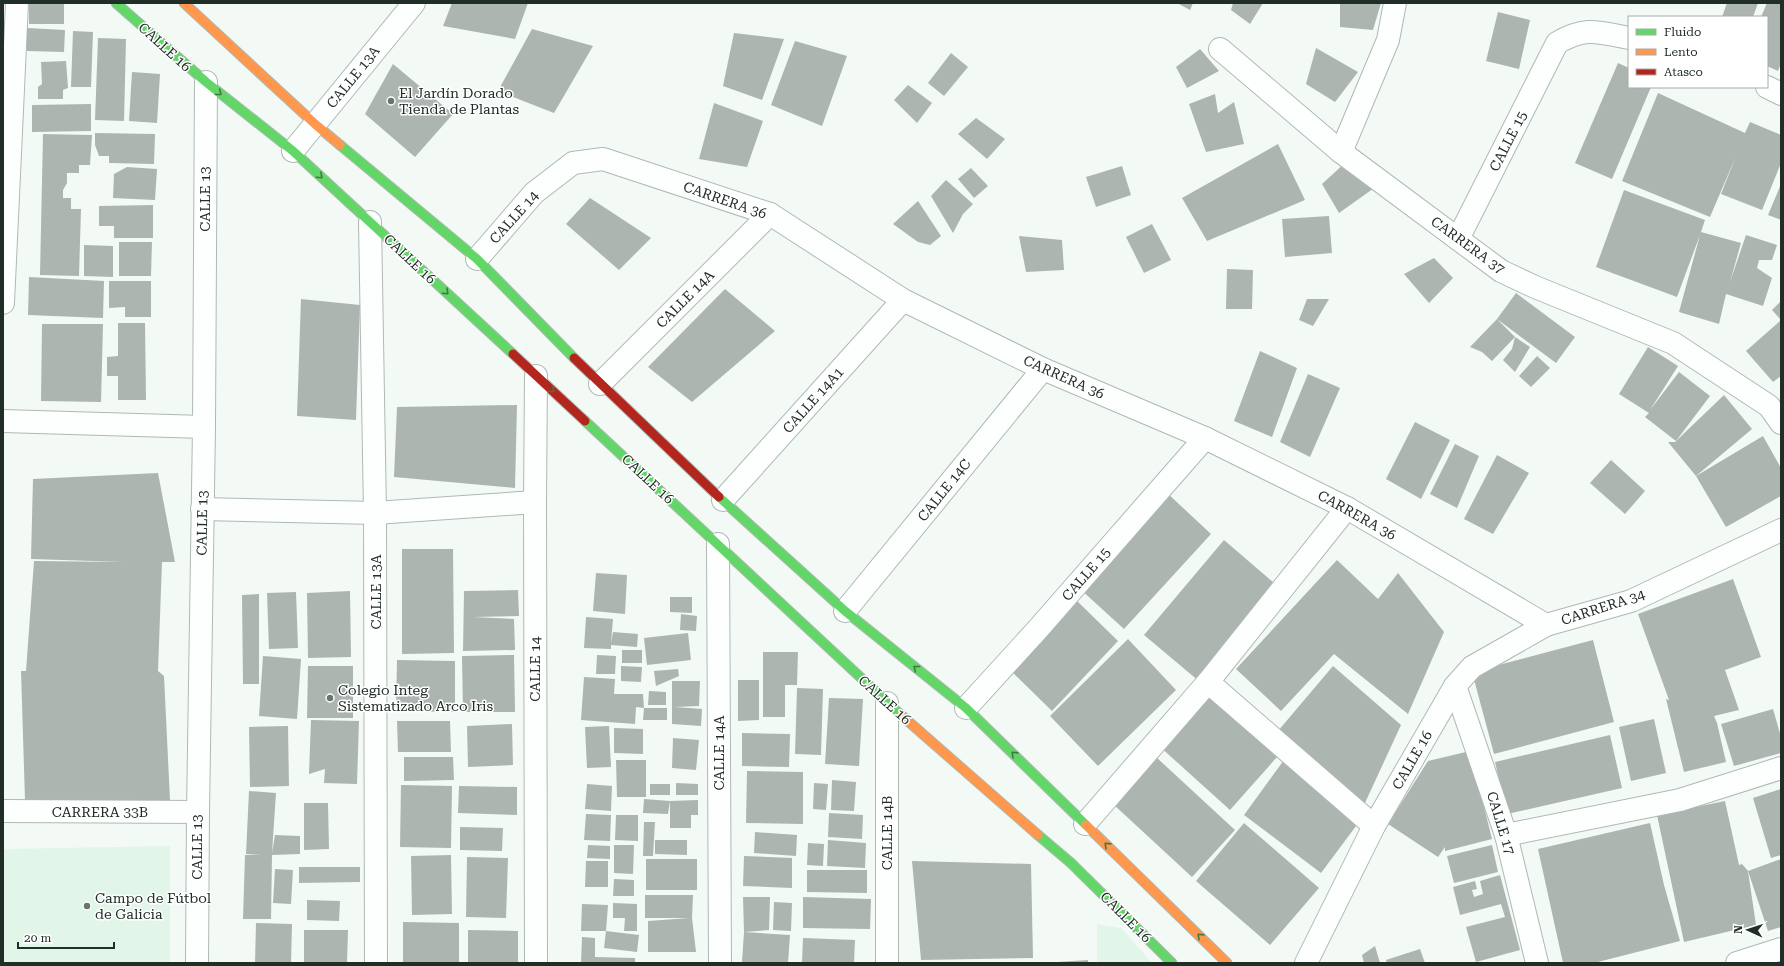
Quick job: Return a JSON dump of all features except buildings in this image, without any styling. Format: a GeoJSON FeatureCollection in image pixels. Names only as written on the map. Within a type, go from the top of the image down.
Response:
{"type":"FeatureCollection","features":[{"type":"Feature","properties":{"kind":"street"},"geometry":{"type":"LineString","coordinates":[[3,303],[17,3]]}},
{"type":"Feature","properties":{"kind":"street","name":"CALLE 16"},"geometry":{"type":"LineString","coordinates":[[116,3],[206,82],[293,151],[718,544],[887,703],[1071,862],[1172,963]]}},
{"type":"Feature","properties":{"kind":"street"},"geometry":{"type":"LineString","coordinates":[[184,3],[315,124],[477,259],[600,384],[723,500],[845,611],[966,708],[1228,963]]}},
{"type":"Feature","properties":{"kind":"street","name":"CALLE 13A"},"geometry":{"type":"LineString","coordinates":[[293,151],[414,3]]}},
{"type":"Feature","properties":{"kind":"street"},"geometry":{"type":"LineString","coordinates":[[1340,152],[1388,40],[1395,3]]}},
{"type":"Feature","properties":{"kind":"street","name":"CALLE 15"},"geometry":{"type":"LineString","coordinates":[[1458,239],[1557,43],[1572,34],[1590,30],[1628,38]]}},
{"type":"Feature","properties":{"kind":"street","name":"CARRERA 37"},"geometry":{"type":"LineString","coordinates":[[1220,49],[1340,152],[1501,271],[1535,287],[1674,343],[1769,406],[1781,423]]}},
{"type":"Feature","properties":{"kind":"street","name":"CALLE 13"},"geometry":{"type":"LineString","coordinates":[[197,963],[204,427],[206,82]]}},
{"type":"Feature","properties":{"kind":"street"},"geometry":{"type":"LineString","coordinates":[[1768,88],[1781,94]]}},
{"type":"Feature","properties":{"kind":"street","name":"CARRERA 36"},"geometry":{"type":"LineString","coordinates":[[573,164],[603,159],[770,214],[903,300],[1043,369],[1205,438],[1347,508],[1546,625]]}},
{"type":"Feature","properties":{"kind":"street","name":"CALLE 14"},"geometry":{"type":"LineString","coordinates":[[477,259],[534,193],[573,164]]}},
{"type":"Feature","properties":{"kind":"street","name":"CALLE 14A"},"geometry":{"type":"LineString","coordinates":[[600,384],[770,214]]}},
{"type":"Feature","properties":{"kind":"street","name":"CALLE 13A"},"geometry":{"type":"LineString","coordinates":[[370,222],[376,513],[376,963]]}},
{"type":"Feature","properties":{"kind":"street","name":"CALLE 14A1"},"geometry":{"type":"LineString","coordinates":[[723,500],[903,300]]}},
{"type":"Feature","properties":{"kind":"street","name":"CALLE 14C"},"geometry":{"type":"LineString","coordinates":[[845,611],[1043,369]]}},
{"type":"Feature","properties":{"kind":"street","name":"CALLE 14"},"geometry":{"type":"LineString","coordinates":[[536,376],[534,502],[536,963]]}},
{"type":"Feature","properties":{"kind":"street"},"geometry":{"type":"LineString","coordinates":[[3,421],[204,427]]}},
{"type":"Feature","properties":{"kind":"street","name":"CALLE 15"},"geometry":{"type":"LineString","coordinates":[[966,708],[1038,630],[1205,438]]}},
{"type":"Feature","properties":{"kind":"street"},"geometry":{"type":"LineString","coordinates":[[202,509],[376,513],[534,502]]}},
{"type":"Feature","properties":{"kind":"street"},"geometry":{"type":"LineString","coordinates":[[1085,824],[1208,682],[1347,508]]}},
{"type":"Feature","properties":{"kind":"street","name":"CARRERA 34"},"geometry":{"type":"LineString","coordinates":[[1455,686],[1472,667],[1546,625],[1631,601],[1781,530]]}},
{"type":"Feature","properties":{"kind":"street","name":"CALLE 14A"},"geometry":{"type":"LineString","coordinates":[[718,544],[720,963]]}},
{"type":"Feature","properties":{"kind":"street"},"geometry":{"type":"LineString","coordinates":[[1208,682],[1374,826]]}},
{"type":"Feature","properties":{"kind":"street","name":"CALLE 16"},"geometry":{"type":"LineString","coordinates":[[1306,963],[1374,826],[1455,686]]}},
{"type":"Feature","properties":{"kind":"street","name":"CALLE 17"},"geometry":{"type":"LineString","coordinates":[[1455,686],[1506,834],[1537,963]]}},
{"type":"Feature","properties":{"kind":"street","name":"CALLE 14B"},"geometry":{"type":"LineString","coordinates":[[887,703],[887,963]]}},
{"type":"Feature","properties":{"kind":"street"},"geometry":{"type":"LineString","coordinates":[[1506,834],[1680,800],[1781,768]]}},
{"type":"Feature","properties":{"kind":"street","name":"CARRERA 33B"},"geometry":{"type":"LineString","coordinates":[[3,811],[198,812]]}},
{"type":"Feature","properties":{"kind":"street"},"geometry":{"type":"LineString","coordinates":[[1737,963],[1781,949]]}},
{"type":"Feature","properties":{"kind":"green space","name":"Campo de Fútbol de Galicia"},"geometry":{"type":"Polygon","coordinates":[[[170,846],[170,963],[3,963],[3,849],[170,846]]]}},
{"type":"Feature","properties":{"kind":"green space"},"geometry":{"type":"Polygon","coordinates":[[[1097,924],[1121,928],[1152,963],[1097,963],[1097,924]]]}},
{"type":"Feature","properties":{"kind":"traffic: fast"},"geometry":{"type":"LineString","coordinates":[[116,3],[206,82],[293,151],[513,354]]}},
{"type":"Feature","properties":{"kind":"traffic: fast"},"geometry":{"type":"LineString","coordinates":[[340,145],[477,259],[574,358]]}},
{"type":"Feature","properties":{"kind":"traffic: fast"},"geometry":{"type":"LineString","coordinates":[[585,421],[901,715]]}},
{"type":"Feature","properties":{"kind":"traffic: fast"},"geometry":{"type":"LineString","coordinates":[[719,497],[845,611],[966,708],[1086,825]]}},
{"type":"Feature","properties":{"kind":"traffic: fast"},"geometry":{"type":"LineString","coordinates":[[1038,835],[1071,863],[1172,963]]}},
{"type":"Feature","properties":{"kind":"traffic: slow"},"geometry":{"type":"LineString","coordinates":[[184,3],[315,124],[340,145]]}},
{"type":"Feature","properties":{"kind":"traffic: slow"},"geometry":{"type":"LineString","coordinates":[[901,715],[1038,835]]}},
{"type":"Feature","properties":{"kind":"traffic: slow"},"geometry":{"type":"LineString","coordinates":[[1086,825],[1227,963]]}},
{"type":"Feature","properties":{"kind":"traffic: jam"},"geometry":{"type":"LineString","coordinates":[[513,354],[585,421]]}},
{"type":"Feature","properties":{"kind":"traffic: jam"},"geometry":{"type":"LineString","coordinates":[[574,358],[719,497]]}},
{"type":"Feature","properties":{"kind":"place","name":"El Jardín Dorado Tienda de Plantas"},"geometry":{"type":"Point","coordinates":[391,101]}},
{"type":"Feature","properties":{"kind":"place","name":"Colegio Integ Sistematizado Arco Iris"},"geometry":{"type":"Point","coordinates":[330,698]}},
{"type":"Feature","properties":{"kind":"place","name":"Campo de Fútbol de Galicia"},"geometry":{"type":"Point","coordinates":[87,906]}}]}
